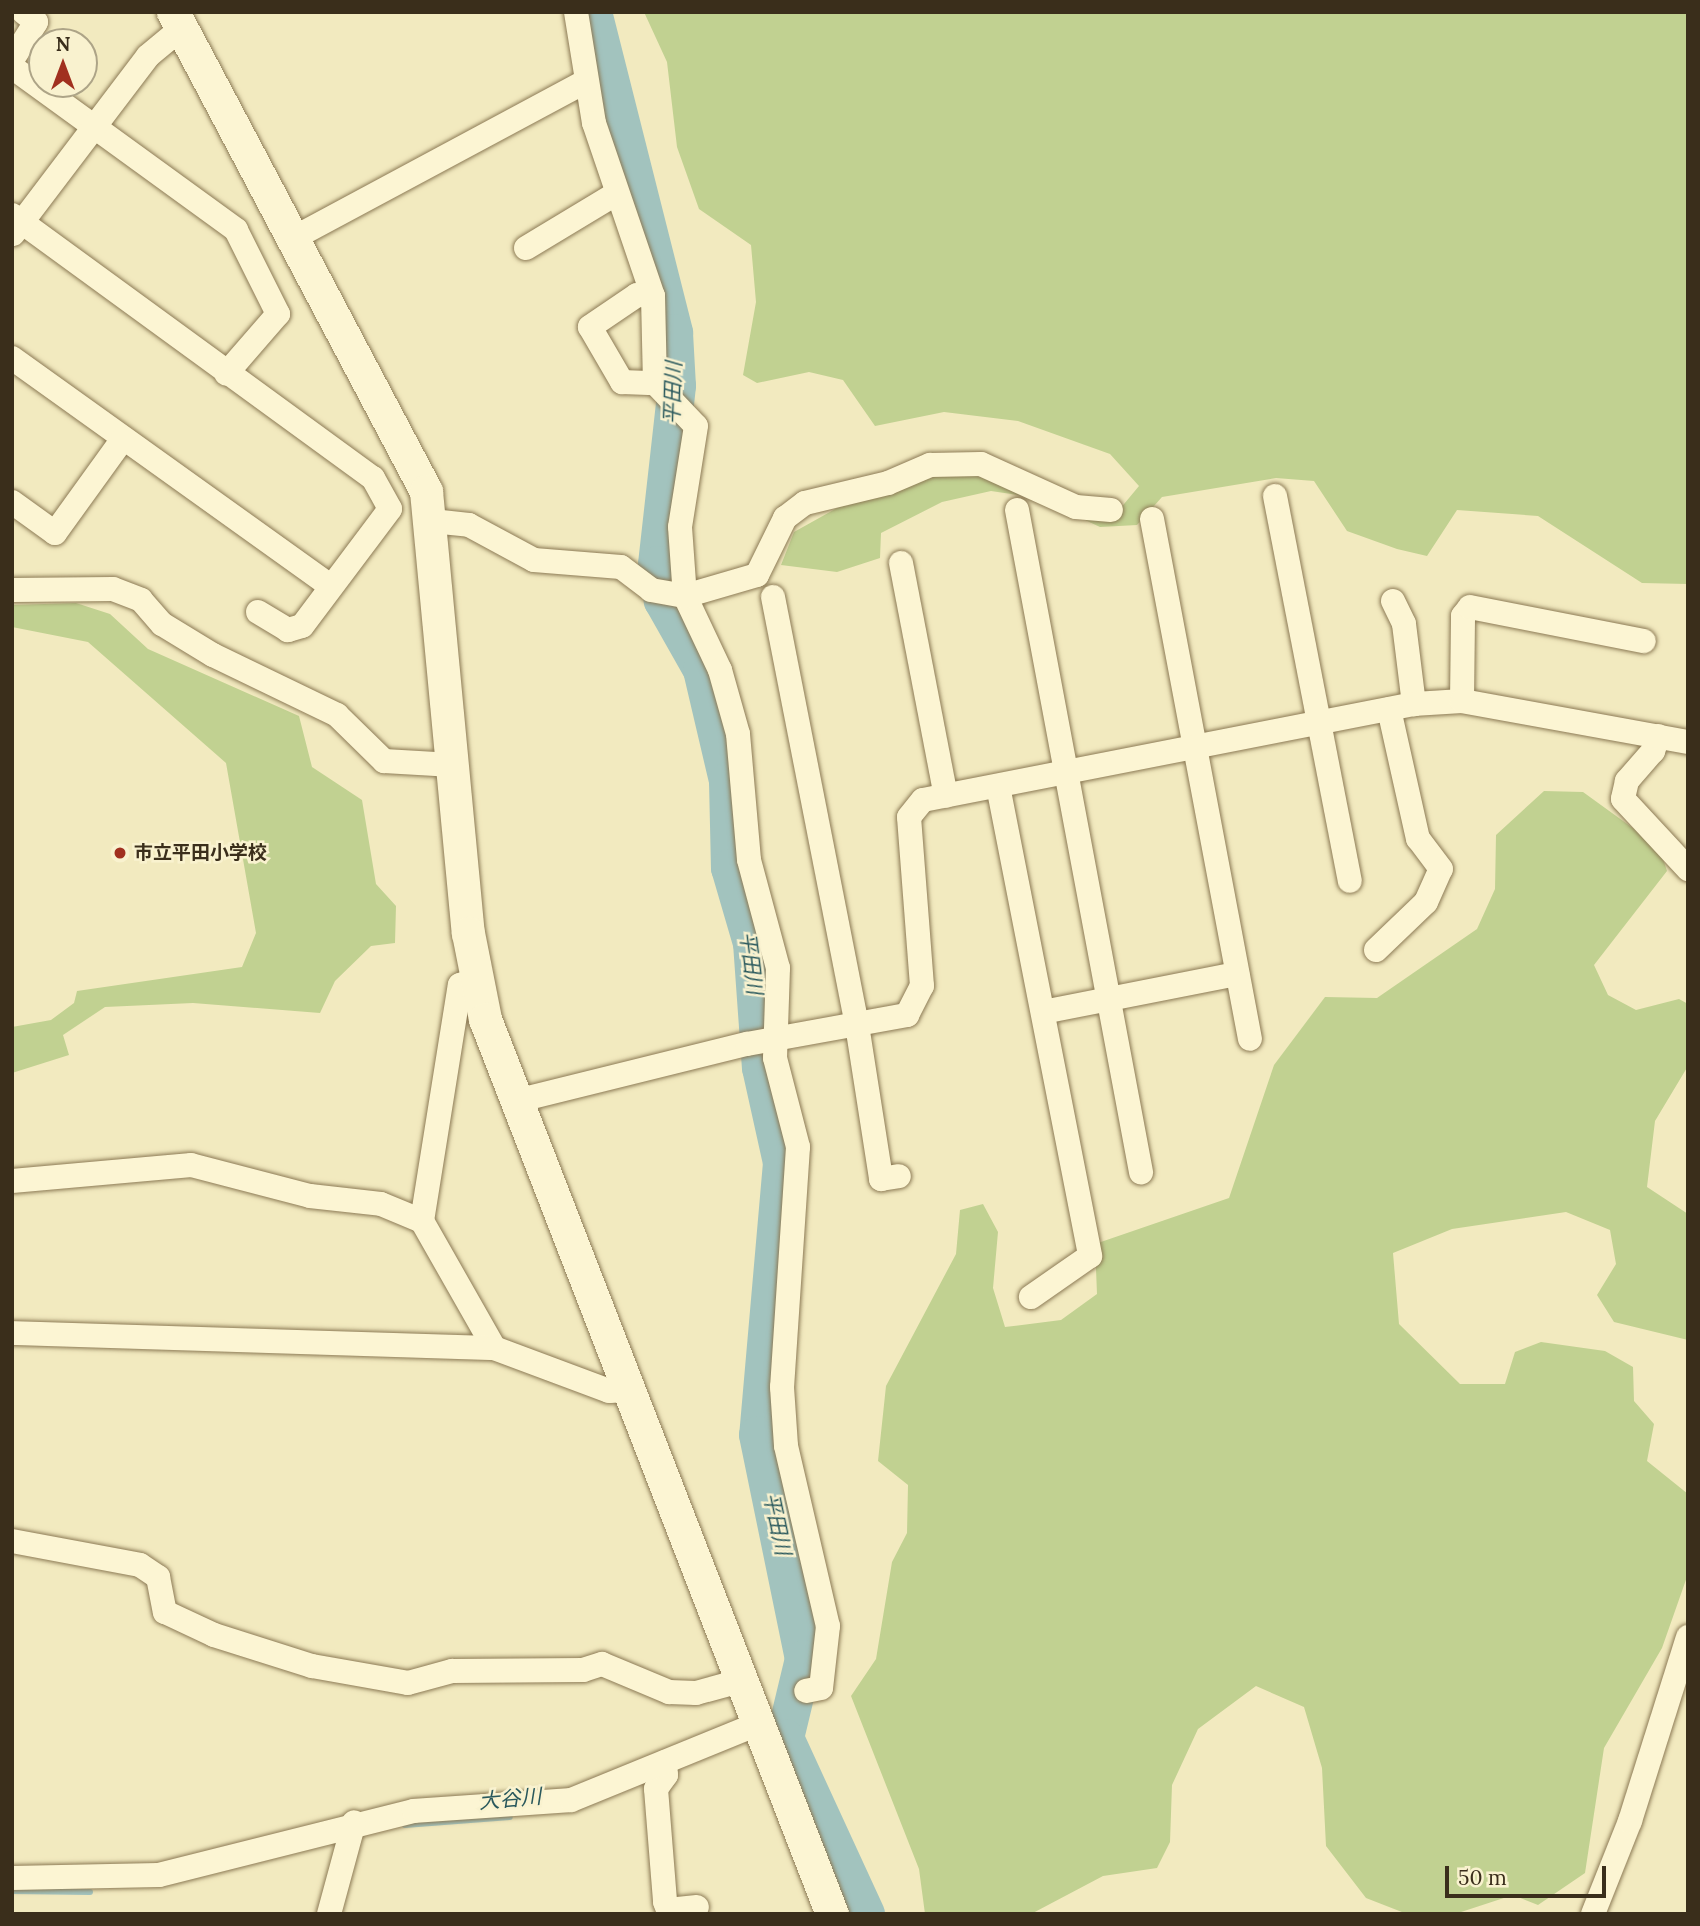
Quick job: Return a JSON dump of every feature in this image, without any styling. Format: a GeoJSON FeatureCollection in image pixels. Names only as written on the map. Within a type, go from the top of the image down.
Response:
{"type":"FeatureCollection","features":[{"type":"Feature","properties":{"kind":"street"},"geometry":{"type":"LineString","coordinates":[[12,60],[36,22],[23,12]]}},
{"type":"Feature","properties":{"kind":"street"},"geometry":{"type":"LineString","coordinates":[[576,12],[585,82],[617,193],[653,296],[659,385]]}},
{"type":"Feature","properties":{"kind":"street"},"geometry":{"type":"LineString","coordinates":[[258,612],[288,630],[302,626],[390,509],[373,478],[15,223],[93,127],[176,16],[290,240],[405,443],[432,521],[474,980],[516,1101],[832,1914]]}},
{"type":"Feature","properties":{"kind":"street"},"geometry":{"type":"LineString","coordinates":[[12,67],[236,230],[278,314],[226,374]]}},
{"type":"Feature","properties":{"kind":"street"},"geometry":{"type":"LineString","coordinates":[[290,240],[585,82]]}},
{"type":"Feature","properties":{"kind":"street"},"geometry":{"type":"LineString","coordinates":[[526,247],[617,193]]}},
{"type":"Feature","properties":{"kind":"street"},"geometry":{"type":"LineString","coordinates":[[653,296],[637,295],[590,327],[622,382],[659,385],[686,410],[696,426],[681,527],[680,595],[720,670],[738,734],[750,860],[778,968],[762,1042],[798,1147],[782,1387],[786,1446],[828,1626],[821,1688],[806,1691]]}},
{"type":"Feature","properties":{"kind":"street"},"geometry":{"type":"LineString","coordinates":[[12,358],[122,440],[331,586]]}},
{"type":"Feature","properties":{"kind":"street"},"geometry":{"type":"LineString","coordinates":[[12,502],[55,534],[122,440]]}},
{"type":"Feature","properties":{"kind":"street"},"geometry":{"type":"LineString","coordinates":[[432,521],[469,524],[534,560],[621,567],[651,590],[680,595],[757,575],[785,518],[805,503],[888,484],[930,464],[981,464],[1076,507],[1111,510]]}},
{"type":"Feature","properties":{"kind":"street"},"geometry":{"type":"LineString","coordinates":[[1275,496],[1349,881]]}},
{"type":"Feature","properties":{"kind":"street"},"geometry":{"type":"LineString","coordinates":[[1017,510],[1141,1172]]}},
{"type":"Feature","properties":{"kind":"street"},"geometry":{"type":"LineString","coordinates":[[1152,519],[1193,749],[1250,1039]]}},
{"type":"Feature","properties":{"kind":"street"},"geometry":{"type":"LineString","coordinates":[[901,563],[947,796]]}},
{"type":"Feature","properties":{"kind":"street"},"geometry":{"type":"LineString","coordinates":[[12,590],[113,589],[141,600],[162,624],[213,655],[337,715],[384,761],[453,765]]}},
{"type":"Feature","properties":{"kind":"street"},"geometry":{"type":"LineString","coordinates":[[773,597],[857,1025],[880,1179],[899,1176]]}},
{"type":"Feature","properties":{"kind":"street"},"geometry":{"type":"LineString","coordinates":[[1394,601],[1404,624],[1414,704]]}},
{"type":"Feature","properties":{"kind":"street"},"geometry":{"type":"LineString","coordinates":[[1462,701],[1463,616],[1470,607],[1644,641]]}},
{"type":"Feature","properties":{"kind":"street"},"geometry":{"type":"LineString","coordinates":[[516,1101],[762,1042],[907,1015],[922,986],[909,817],[923,800],[1414,704],[1462,701],[1688,742]]}},
{"type":"Feature","properties":{"kind":"street"},"geometry":{"type":"LineString","coordinates":[[1376,950],[1426,902],[1441,869],[1418,839],[1389,709]]}},
{"type":"Feature","properties":{"kind":"street"},"geometry":{"type":"LineString","coordinates":[[1658,736],[1653,751],[1626,781],[1623,799],[1688,869]]}},
{"type":"Feature","properties":{"kind":"street"},"geometry":{"type":"LineString","coordinates":[[998,786],[1090,1256],[1031,1297]]}},
{"type":"Feature","properties":{"kind":"street"},"geometry":{"type":"LineString","coordinates":[[1043,1012],[1237,974]]}},
{"type":"Feature","properties":{"kind":"street"},"geometry":{"type":"LineString","coordinates":[[422,1221],[460,985],[474,980]]}},
{"type":"Feature","properties":{"kind":"street"},"geometry":{"type":"LineString","coordinates":[[12,1181],[191,1165],[310,1196],[381,1204],[422,1221],[494,1348]]}},
{"type":"Feature","properties":{"kind":"street"},"geometry":{"type":"LineString","coordinates":[[12,1334],[494,1348],[610,1391],[629,1390]]}},
{"type":"Feature","properties":{"kind":"street"},"geometry":{"type":"LineString","coordinates":[[12,1541],[140,1565],[158,1577],[165,1612],[214,1635],[312,1666],[408,1683],[452,1671],[583,1670],[602,1664],[669,1692],[696,1693],[740,1681]]}},
{"type":"Feature","properties":{"kind":"street"},"geometry":{"type":"LineString","coordinates":[[1592,1914],[1678,1706],[1688,1637]]}},
{"type":"Feature","properties":{"kind":"street"},"geometry":{"type":"LineString","coordinates":[[12,1878],[159,1875],[354,1822],[415,1811],[571,1800],[757,1724]]}},
{"type":"Feature","properties":{"kind":"street"},"geometry":{"type":"LineString","coordinates":[[665,1762],[666,1775],[656,1788],[665,1902],[668,1910],[697,1907]]}},
{"type":"Feature","properties":{"kind":"street"},"geometry":{"type":"LineString","coordinates":[[329,1914],[354,1822]]}},
{"type":"Feature","properties":{"kind":"green space"},"geometry":{"type":"Polygon","coordinates":[[[644,12],[1688,12],[1688,584],[1642,583],[1538,516],[1457,510],[1427,556],[1397,549],[1347,531],[1314,481],[1276,478],[1162,497],[1137,525],[1100,527],[1038,498],[991,491],[942,502],[881,533],[880,558],[837,572],[781,565],[794,532],[837,508],[937,476],[977,476],[1114,516],[1139,486],[1110,454],[1018,421],[944,412],[875,426],[843,380],[809,372],[757,383],[743,375],[756,302],[751,245],[699,209],[677,147],[667,62],[644,12]]]}},
{"type":"Feature","properties":{"kind":"green space"},"geometry":{"type":"Polygon","coordinates":[[[76,603],[110,614],[148,649],[299,716],[312,767],[362,800],[376,884],[396,906],[395,943],[371,946],[335,981],[320,1013],[193,1003],[105,1007],[63,1035],[69,1055],[12,1073],[12,1027],[51,1020],[74,1003],[77,991],[242,967],[256,933],[226,763],[88,642],[12,627],[12,605],[76,603]]]}},
{"type":"Feature","properties":{"kind":"green space"},"geometry":{"type":"Polygon","coordinates":[[[1544,791],[1583,792],[1659,847],[1667,871],[1594,965],[1608,995],[1636,1010],[1679,999],[1688,1004],[1688,1066],[1655,1121],[1647,1187],[1688,1214],[1688,1340],[1614,1322],[1597,1295],[1616,1264],[1610,1230],[1566,1212],[1452,1229],[1393,1253],[1399,1324],[1460,1384],[1505,1384],[1515,1352],[1541,1342],[1605,1351],[1633,1367],[1634,1401],[1654,1424],[1647,1461],[1688,1494],[1688,1574],[1662,1648],[1604,1748],[1585,1873],[1538,1905],[1513,1895],[1455,1914],[1407,1914],[1366,1898],[1326,1846],[1322,1768],[1304,1707],[1256,1686],[1198,1729],[1172,1785],[1170,1842],[1157,1868],[1103,1876],[1031,1914],[925,1914],[919,1869],[851,1696],[876,1659],[892,1562],[907,1533],[908,1485],[878,1461],[886,1386],[956,1254],[960,1210],[983,1204],[998,1232],[993,1288],[1005,1327],[1061,1320],[1097,1294],[1095,1244],[1229,1198],[1274,1065],[1325,997],[1377,998],[1477,929],[1495,889],[1496,835],[1544,791]]]}},
{"type":"Feature","properties":{"kind":"waterway","name":"平田川"},"geometry":{"type":"LineString","coordinates":[[593,12],[674,333],[677,386],[657,565],[663,601],[702,670],[728,781],[730,868],[752,943],[761,1068],[782,1163],[758,1435],[804,1659],[785,1738],[866,1914]]}},
{"type":"Feature","properties":{"kind":"waterway","name":"大谷川"},"geometry":{"type":"LineString","coordinates":[[405,1825],[510,1817]]}},
{"type":"Feature","properties":{"kind":"waterway","name":"大谷川"},"geometry":{"type":"LineString","coordinates":[[12,1891],[90,1892]]}},
{"type":"Feature","properties":{"kind":"place","name":"市立平田小学校"},"geometry":{"type":"Point","coordinates":[120,853]}}]}
